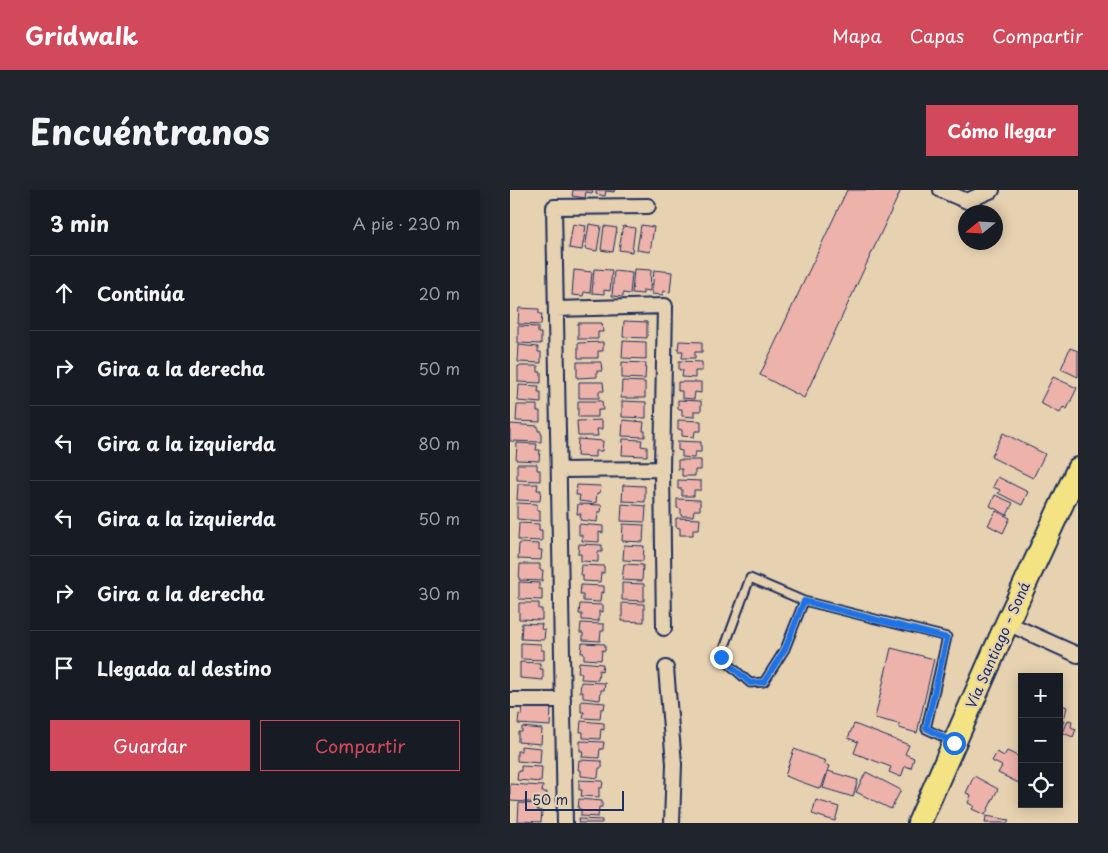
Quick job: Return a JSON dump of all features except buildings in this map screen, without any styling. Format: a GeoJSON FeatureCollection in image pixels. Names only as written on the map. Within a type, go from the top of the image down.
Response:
{"type":"FeatureCollection","features":[{"type":"Feature","properties":{"kind":"main road","name":"Vía Santiago - Soná"},"geometry":{"type":"LineString","coordinates":[[919,823],[1007,623],[1078,469]]}},
{"type":"Feature","properties":{"kind":"street"},"geometry":{"type":"LineString","coordinates":[[941,190],[967,201],[992,190]]}},
{"type":"Feature","properties":{"kind":"street"},"geometry":{"type":"LineString","coordinates":[[565,823],[554,207],[648,206]]}},
{"type":"Feature","properties":{"kind":"street"},"geometry":{"type":"LineString","coordinates":[[556,309],[665,306],[662,469],[664,628]]}},
{"type":"Feature","properties":{"kind":"street"},"geometry":{"type":"LineString","coordinates":[[559,470],[662,469]]}},
{"type":"Feature","properties":{"kind":"street"},"geometry":{"type":"LineString","coordinates":[[1007,623],[1078,655]]}},
{"type":"Feature","properties":{"kind":"street"},"geometry":{"type":"LineString","coordinates":[[666,668],[674,764],[672,823]]}},
{"type":"Feature","properties":{"kind":"street"},"geometry":{"type":"LineString","coordinates":[[510,700],[563,700]]}},
{"type":"Feature","properties":{"kind":"lane"},"geometry":{"type":"LineString","coordinates":[[804,601],[785,649],[764,682],[750,683],[721,657],[750,578],[804,601],[947,638],[926,728],[954,743]]}},
{"type":"Feature","properties":{"kind":"route"},"geometry":{"type":"LineString","coordinates":[[721,657],[750,683],[764,682],[785,649],[804,601],[947,638],[926,728],[954,743]]}}]}
